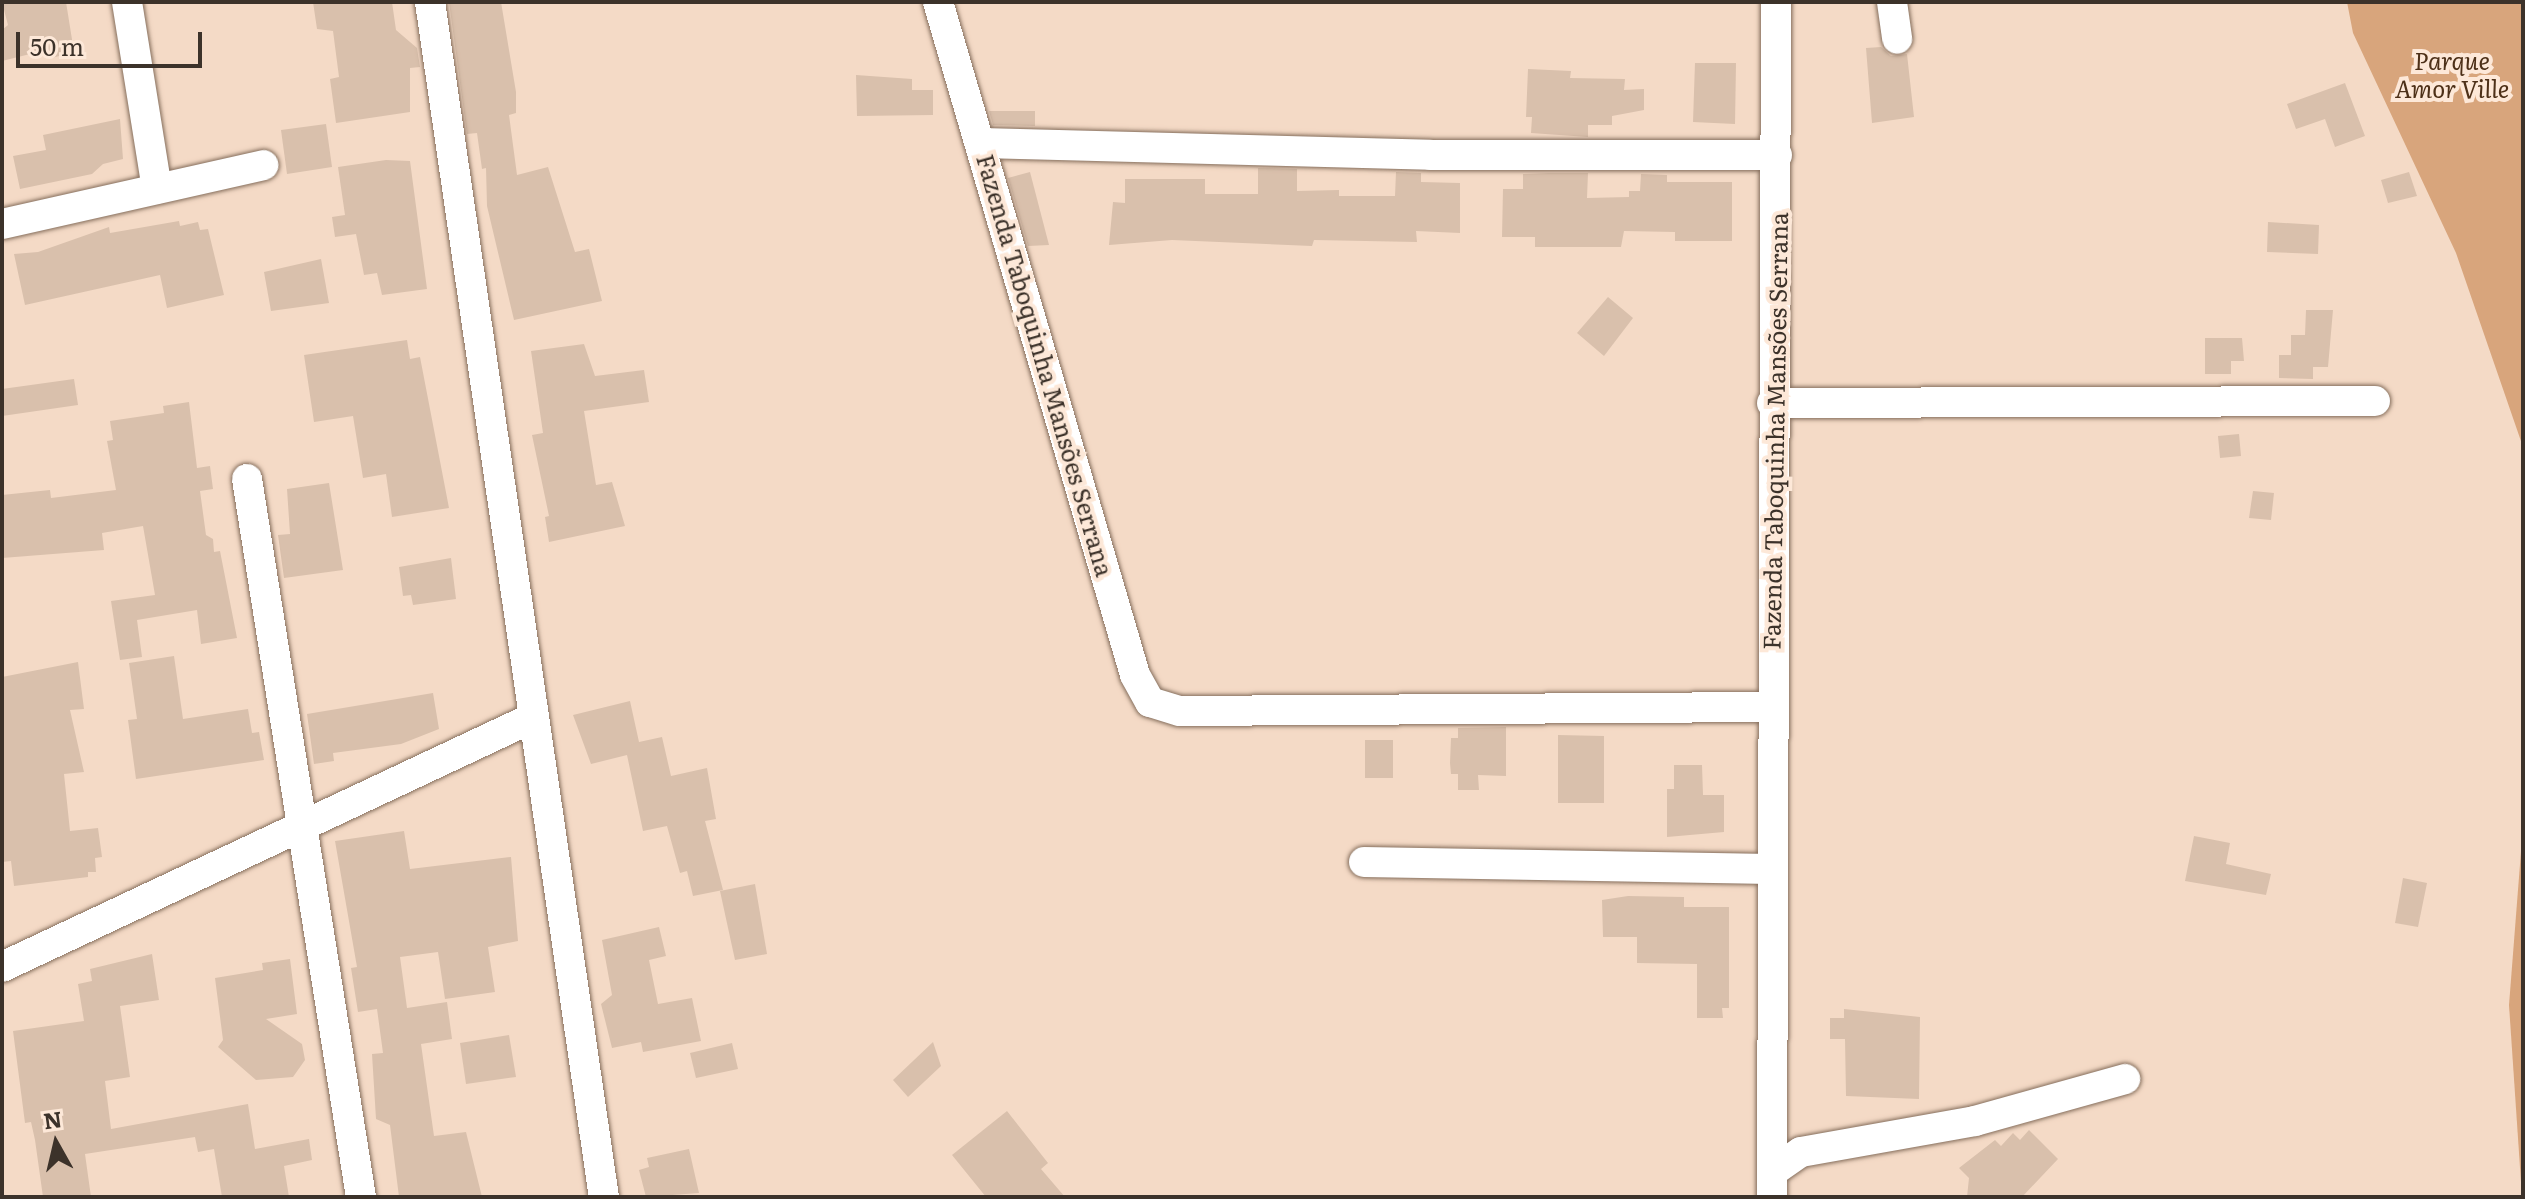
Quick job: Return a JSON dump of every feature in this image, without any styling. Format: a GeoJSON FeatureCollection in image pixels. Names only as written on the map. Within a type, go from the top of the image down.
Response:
{"type":"FeatureCollection","features":[{"type":"Feature","properties":{"kind":"street"},"geometry":{"type":"LineString","coordinates":[[127,2],[157,189]]}},
{"type":"Feature","properties":{"kind":"street"},"geometry":{"type":"LineString","coordinates":[[430,2],[530,719],[604,1197]]}},
{"type":"Feature","properties":{"kind":"street"},"geometry":{"type":"LineString","coordinates":[[938,2],[982,143]]}},
{"type":"Feature","properties":{"kind":"street","name":"Fazenda Taboquinha Mansões Serrana"},"geometry":{"type":"LineString","coordinates":[[1772,1184],[1772,403],[1777,155],[1776,2]]}},
{"type":"Feature","properties":{"kind":"street"},"geometry":{"type":"LineString","coordinates":[[1892,2],[1897,39]]}},
{"type":"Feature","properties":{"kind":"street","name":"Fazenda Taboquinha Mansões Serrana"},"geometry":{"type":"LineString","coordinates":[[1771,707],[1180,711],[1150,702],[1135,675],[982,143],[1430,155],[1777,155]]}},
{"type":"Feature","properties":{"kind":"street"},"geometry":{"type":"LineString","coordinates":[[2,224],[263,165]]}},
{"type":"Feature","properties":{"kind":"street"},"geometry":{"type":"LineString","coordinates":[[1772,403],[2375,401]]}},
{"type":"Feature","properties":{"kind":"street"},"geometry":{"type":"LineString","coordinates":[[247,479],[299,827],[361,1197]]}},
{"type":"Feature","properties":{"kind":"street"},"geometry":{"type":"LineString","coordinates":[[2,967],[530,719]]}},
{"type":"Feature","properties":{"kind":"street"},"geometry":{"type":"LineString","coordinates":[[1364,862],[1771,869]]}},
{"type":"Feature","properties":{"kind":"street"},"geometry":{"type":"LineString","coordinates":[[1772,1184],[1801,1152],[1975,1121],[2125,1079]]}},
{"type":"Feature","properties":{"kind":"green space","name":"Parque Amor Ville"},"geometry":{"type":"Polygon","coordinates":[[[2347,2],[2523,2],[2523,447],[2456,253],[2353,33],[2347,2]]]}},
{"type":"Feature","properties":{"kind":"green space"},"geometry":{"type":"Polygon","coordinates":[[[2523,826],[2523,1197],[2522,1197],[2509,1005],[2523,826]]]}},
{"type":"Feature","properties":{"kind":"building"},"geometry":{"type":"Polygon","coordinates":[[[2,2],[66,2],[74,52],[48,59],[46,50],[2,61],[2,30],[8,25],[2,2]]]}},
{"type":"Feature","properties":{"kind":"building"},"geometry":{"type":"Polygon","coordinates":[[[313,2],[392,2],[396,30],[417,48],[420,67],[410,68],[410,112],[336,123],[330,79],[339,77],[333,31],[317,29],[313,2]]]}},
{"type":"Feature","properties":{"kind":"building"},"geometry":{"type":"Polygon","coordinates":[[[449,2],[501,2],[516,92],[516,113],[509,115],[517,175],[548,167],[575,252],[589,249],[602,301],[514,320],[487,206],[486,168],[482,169],[477,133],[467,134],[449,2]]]}},
{"type":"Feature","properties":{"kind":"building"},"geometry":{"type":"Polygon","coordinates":[[[1881,47],[1891,56],[1907,54],[1914,117],[1872,123],[1866,48],[1881,47]]]}},
{"type":"Feature","properties":{"kind":"building"},"geometry":{"type":"Polygon","coordinates":[[[1695,63],[1736,63],[1735,124],[1693,122],[1695,63]]]}},
{"type":"Feature","properties":{"kind":"building"},"geometry":{"type":"Polygon","coordinates":[[[1528,69],[1571,71],[1570,78],[1625,79],[1624,90],[1644,89],[1644,110],[1612,116],[1612,125],[1588,125],[1588,137],[1531,133],[1532,117],[1526,117],[1528,69]]]}},
{"type":"Feature","properties":{"kind":"building"},"geometry":{"type":"Polygon","coordinates":[[[856,75],[912,79],[912,90],[933,90],[933,115],[857,116],[856,75]]]}},
{"type":"Feature","properties":{"kind":"building"},"geometry":{"type":"Polygon","coordinates":[[[2345,83],[2365,136],[2335,147],[2325,119],[2296,129],[2287,104],[2345,83]]]}},
{"type":"Feature","properties":{"kind":"building"},"geometry":{"type":"Polygon","coordinates":[[[989,111],[1035,111],[1035,126],[993,125],[989,111]]]}},
{"type":"Feature","properties":{"kind":"building"},"geometry":{"type":"Polygon","coordinates":[[[120,119],[123,159],[103,164],[92,174],[20,189],[13,156],[46,150],[43,135],[120,119]]]}},
{"type":"Feature","properties":{"kind":"building"},"geometry":{"type":"Polygon","coordinates":[[[326,124],[332,167],[287,174],[281,130],[326,124]]]}},
{"type":"Feature","properties":{"kind":"building"},"geometry":{"type":"Polygon","coordinates":[[[386,160],[410,161],[427,289],[382,295],[377,273],[364,275],[356,234],[335,237],[332,217],[345,215],[338,167],[386,160]]]}},
{"type":"Feature","properties":{"kind":"building"},"geometry":{"type":"Polygon","coordinates":[[[1258,168],[1297,169],[1297,191],[1339,190],[1339,196],[1395,196],[1396,172],[1421,173],[1421,182],[1460,183],[1460,233],[1416,231],[1417,242],[1314,240],[1312,246],[1172,240],[1109,245],[1113,202],[1125,203],[1125,179],[1205,179],[1205,194],[1258,194],[1258,168]]]}},
{"type":"Feature","properties":{"kind":"building"},"geometry":{"type":"Polygon","coordinates":[[[1030,172],[1049,245],[1028,246],[1008,178],[1030,172]]]}},
{"type":"Feature","properties":{"kind":"building"},"geometry":{"type":"Polygon","coordinates":[[[2409,172],[2417,196],[2388,203],[2381,180],[2409,172]]]}},
{"type":"Feature","properties":{"kind":"building"},"geometry":{"type":"Polygon","coordinates":[[[1588,173],[1587,198],[1629,197],[1629,191],[1640,191],[1641,174],[1667,175],[1667,182],[1732,182],[1732,241],[1675,241],[1675,232],[1624,231],[1621,247],[1535,247],[1535,237],[1502,237],[1503,189],[1523,189],[1523,174],[1588,173]]]}},
{"type":"Feature","properties":{"kind":"building"},"geometry":{"type":"Polygon","coordinates":[[[179,221],[180,226],[198,222],[200,230],[208,229],[224,295],[167,308],[160,275],[25,305],[14,254],[38,252],[109,227],[110,233],[179,221]]]}},
{"type":"Feature","properties":{"kind":"building"},"geometry":{"type":"Polygon","coordinates":[[[2268,222],[2319,225],[2318,254],[2267,252],[2268,222]]]}},
{"type":"Feature","properties":{"kind":"building"},"geometry":{"type":"Polygon","coordinates":[[[321,259],[329,303],[271,311],[264,272],[321,259]]]}},
{"type":"Feature","properties":{"kind":"building"},"geometry":{"type":"Polygon","coordinates":[[[1608,297],[1633,318],[1604,356],[1577,333],[1608,297]]]}},
{"type":"Feature","properties":{"kind":"building"},"geometry":{"type":"Polygon","coordinates":[[[2306,310],[2333,310],[2328,367],[2313,367],[2313,379],[2279,378],[2279,355],[2291,355],[2291,335],[2305,335],[2306,310]]]}},
{"type":"Feature","properties":{"kind":"building"},"geometry":{"type":"Polygon","coordinates":[[[2205,338],[2242,338],[2244,361],[2231,361],[2231,374],[2205,374],[2205,338]]]}},
{"type":"Feature","properties":{"kind":"building"},"geometry":{"type":"Polygon","coordinates":[[[407,340],[410,359],[420,357],[449,508],[392,517],[386,474],[363,478],[353,416],[314,422],[304,355],[407,340]]]}},
{"type":"Feature","properties":{"kind":"building"},"geometry":{"type":"Polygon","coordinates":[[[584,344],[595,376],[644,370],[649,402],[584,411],[596,485],[612,482],[625,526],[549,542],[545,517],[549,516],[532,435],[543,433],[531,351],[584,344]]]}},
{"type":"Feature","properties":{"kind":"building"},"geometry":{"type":"Polygon","coordinates":[[[74,379],[78,405],[2,416],[2,389],[74,379]]]}},
{"type":"Feature","properties":{"kind":"building"},"geometry":{"type":"Polygon","coordinates":[[[189,402],[197,468],[210,466],[213,489],[200,491],[206,535],[213,539],[214,552],[220,551],[237,638],[201,644],[197,610],[137,620],[142,657],[120,660],[111,601],[155,595],[143,526],[102,533],[104,550],[2,558],[2,495],[50,490],[51,498],[116,490],[107,441],[113,440],[110,421],[164,413],[163,406],[189,402]]]}},
{"type":"Feature","properties":{"kind":"building"},"geometry":{"type":"Polygon","coordinates":[[[2239,434],[2241,456],[2220,458],[2218,436],[2239,434]]]}},
{"type":"Feature","properties":{"kind":"building"},"geometry":{"type":"Polygon","coordinates":[[[329,483],[343,570],[284,578],[278,535],[290,534],[287,489],[329,483]]]}},
{"type":"Feature","properties":{"kind":"building"},"geometry":{"type":"Polygon","coordinates":[[[2253,491],[2274,493],[2271,520],[2249,518],[2253,491]]]}},
{"type":"Feature","properties":{"kind":"building"},"geometry":{"type":"Polygon","coordinates":[[[451,558],[456,599],[413,605],[411,595],[403,596],[399,567],[451,558]]]}},
{"type":"Feature","properties":{"kind":"building"},"geometry":{"type":"Polygon","coordinates":[[[174,656],[183,719],[248,709],[252,733],[259,732],[264,760],[136,779],[128,720],[137,719],[129,663],[174,656]]]}},
{"type":"Feature","properties":{"kind":"building"},"geometry":{"type":"Polygon","coordinates":[[[78,662],[84,709],[70,710],[84,772],[64,774],[70,831],[98,828],[102,857],[95,858],[96,872],[88,872],[88,877],[14,886],[11,861],[2,862],[2,677],[78,662]]]}},
{"type":"Feature","properties":{"kind":"building"},"geometry":{"type":"Polygon","coordinates":[[[433,693],[439,729],[401,744],[333,753],[334,761],[314,764],[307,714],[433,693]]]}},
{"type":"Feature","properties":{"kind":"building"},"geometry":{"type":"Polygon","coordinates":[[[630,701],[639,742],[662,737],[671,776],[707,768],[716,819],[705,821],[723,890],[693,896],[687,871],[680,873],[667,826],[643,831],[627,755],[591,764],[573,715],[630,701]]]}},
{"type":"Feature","properties":{"kind":"building"},"geometry":{"type":"Polygon","coordinates":[[[1506,727],[1506,776],[1478,775],[1479,790],[1458,790],[1458,774],[1451,774],[1450,763],[1451,738],[1458,738],[1458,728],[1506,727]]]}},
{"type":"Feature","properties":{"kind":"building"},"geometry":{"type":"Polygon","coordinates":[[[1558,735],[1604,736],[1604,803],[1558,803],[1558,735]]]}},
{"type":"Feature","properties":{"kind":"building"},"geometry":{"type":"Polygon","coordinates":[[[1365,740],[1393,740],[1393,778],[1365,778],[1365,740]]]}},
{"type":"Feature","properties":{"kind":"building"},"geometry":{"type":"Polygon","coordinates":[[[1674,765],[1702,765],[1703,795],[1724,795],[1724,832],[1667,837],[1667,789],[1674,789],[1674,765]]]}},
{"type":"Feature","properties":{"kind":"building"},"geometry":{"type":"Polygon","coordinates":[[[404,831],[410,869],[511,857],[518,941],[488,947],[495,992],[445,999],[438,952],[400,957],[407,1008],[447,1002],[452,1039],[421,1044],[434,1136],[466,1132],[482,1197],[399,1197],[390,1125],[376,1119],[372,1054],[383,1053],[377,1009],[358,1012],[351,968],[357,967],[335,841],[404,831]]]}},
{"type":"Feature","properties":{"kind":"building"},"geometry":{"type":"Polygon","coordinates":[[[2194,836],[2230,843],[2226,864],[2271,874],[2266,895],[2185,881],[2194,836]]]}},
{"type":"Feature","properties":{"kind":"building"},"geometry":{"type":"Polygon","coordinates":[[[2403,878],[2427,883],[2418,927],[2395,923],[2403,878]]]}},
{"type":"Feature","properties":{"kind":"building"},"geometry":{"type":"Polygon","coordinates":[[[755,884],[767,954],[735,960],[720,891],[755,884]]]}},
{"type":"Feature","properties":{"kind":"building"},"geometry":{"type":"Polygon","coordinates":[[[1628,896],[1684,897],[1684,907],[1729,907],[1729,1008],[1722,1008],[1723,1018],[1697,1018],[1697,964],[1637,963],[1637,937],[1603,937],[1602,900],[1628,896]]]}},
{"type":"Feature","properties":{"kind":"building"},"geometry":{"type":"Polygon","coordinates":[[[659,927],[666,956],[649,960],[658,1004],[692,998],[701,1041],[643,1052],[641,1042],[612,1048],[601,1004],[612,995],[602,940],[659,927]]]}},
{"type":"Feature","properties":{"kind":"building"},"geometry":{"type":"Polygon","coordinates":[[[152,954],[159,1000],[120,1006],[130,1077],[105,1081],[111,1129],[248,1104],[255,1149],[309,1139],[312,1160],[284,1166],[289,1197],[222,1197],[214,1149],[198,1152],[195,1137],[85,1154],[91,1197],[43,1197],[31,1122],[25,1123],[13,1031],[84,1021],[78,984],[92,981],[90,969],[152,954]]]}},
{"type":"Feature","properties":{"kind":"building"},"geometry":{"type":"Polygon","coordinates":[[[290,959],[297,1014],[266,1019],[302,1044],[305,1060],[293,1077],[256,1080],[218,1047],[223,1040],[215,978],[263,970],[262,963],[290,959]]]}},
{"type":"Feature","properties":{"kind":"building"},"geometry":{"type":"Polygon","coordinates":[[[1844,1009],[1920,1017],[1919,1099],[1846,1096],[1845,1039],[1830,1039],[1830,1018],[1844,1018],[1844,1009]]]}},
{"type":"Feature","properties":{"kind":"building"},"geometry":{"type":"Polygon","coordinates":[[[509,1035],[516,1077],[466,1084],[460,1043],[509,1035]]]}},
{"type":"Feature","properties":{"kind":"building"},"geometry":{"type":"Polygon","coordinates":[[[933,1042],[941,1066],[908,1097],[893,1080],[933,1042]]]}},
{"type":"Feature","properties":{"kind":"building"},"geometry":{"type":"Polygon","coordinates":[[[732,1043],[738,1069],[696,1078],[690,1053],[732,1043]]]}},
{"type":"Feature","properties":{"kind":"building"},"geometry":{"type":"Polygon","coordinates":[[[1007,1111],[1048,1163],[1041,1169],[1065,1197],[986,1197],[952,1155],[1007,1111]]]}},
{"type":"Feature","properties":{"kind":"building"},"geometry":{"type":"Polygon","coordinates":[[[2029,1130],[2058,1159],[2022,1197],[1967,1197],[1969,1178],[1959,1168],[1995,1140],[2001,1146],[2013,1133],[2020,1140],[2029,1130]]]}},
{"type":"Feature","properties":{"kind":"building"},"geometry":{"type":"Polygon","coordinates":[[[689,1149],[699,1193],[646,1197],[639,1170],[649,1167],[647,1158],[689,1149]]]}}]}
